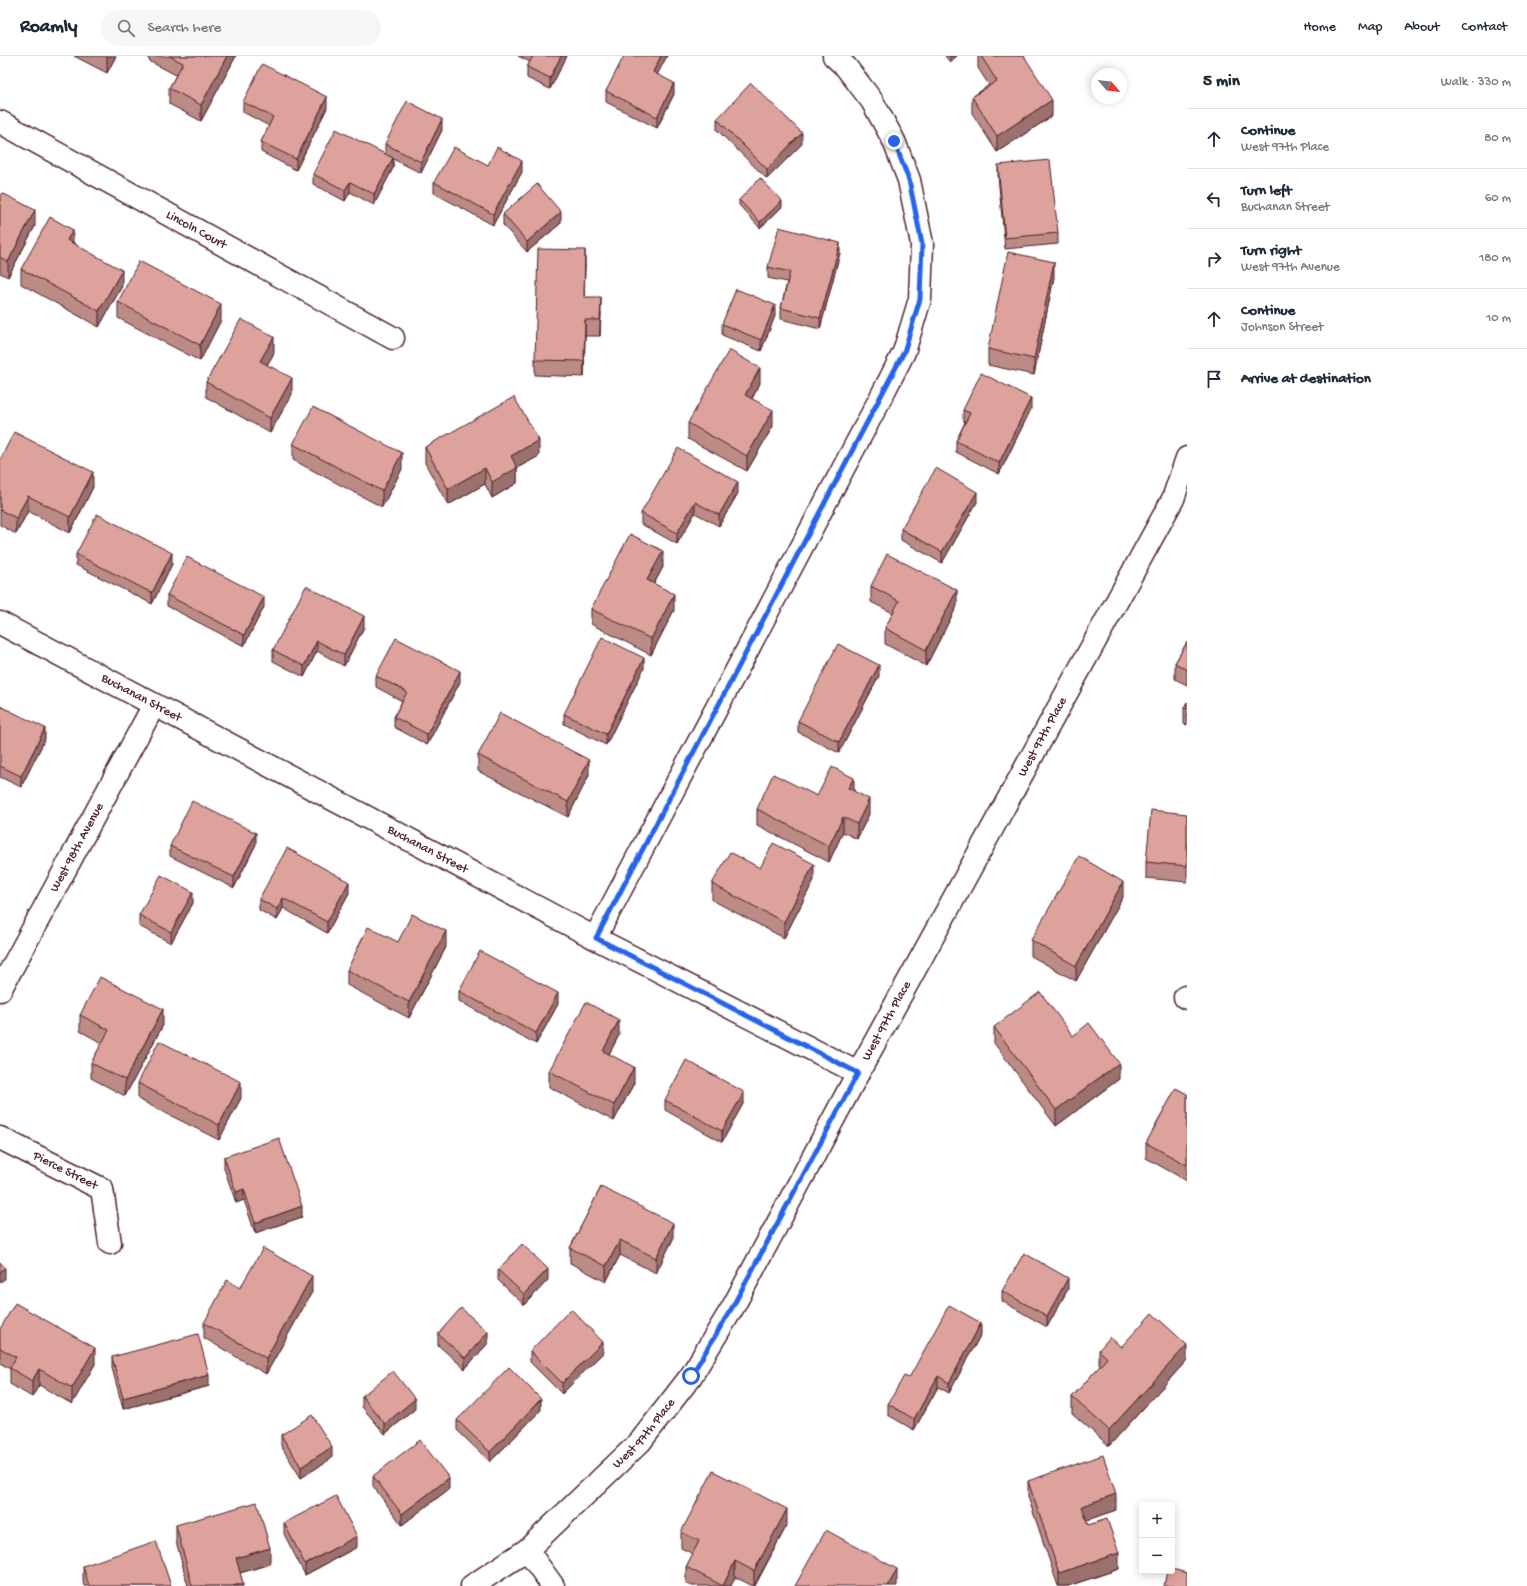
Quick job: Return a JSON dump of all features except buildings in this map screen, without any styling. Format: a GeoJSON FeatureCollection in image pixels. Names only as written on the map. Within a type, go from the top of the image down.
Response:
{"type":"FeatureCollection","features":[{"type":"Feature","properties":{"kind":"street"},"geometry":{"type":"LineString","coordinates":[[596,938],[904,352],[920,299],[922,244],[909,180],[894,141],[872,101],[846,67],[834,56]]}},
{"type":"Feature","properties":{"kind":"street","name":"Lincoln Court"},"geometry":{"type":"LineString","coordinates":[[0,122],[393,338]]}},
{"type":"Feature","properties":{"kind":"street","name":"West 97th Place"},"geometry":{"type":"LineString","coordinates":[[472,1586],[527,1550],[640,1442],[691,1376],[733,1306],[858,1073],[1180,502],[1187,458]]}},
{"type":"Feature","properties":{"kind":"street","name":"Buchanan Street"},"geometry":{"type":"LineString","coordinates":[[0,623],[596,938],[858,1073]]}},
{"type":"Feature","properties":{"kind":"street","name":"West 98th Avenue"},"geometry":{"type":"LineString","coordinates":[[0,990],[154,705]]}},
{"type":"Feature","properties":{"kind":"street","name":"Pierce Street"},"geometry":{"type":"LineString","coordinates":[[0,1138],[102,1188],[110,1243]]}},
{"type":"Feature","properties":{"kind":"street"},"geometry":{"type":"LineString","coordinates":[[527,1550],[553,1586]]}},
{"type":"Feature","properties":{"kind":"route"},"geometry":{"type":"LineString","coordinates":[[691,1376],[733,1306],[858,1073],[596,938],[904,352],[920,299],[922,244],[909,180],[894,141]]}}]}
